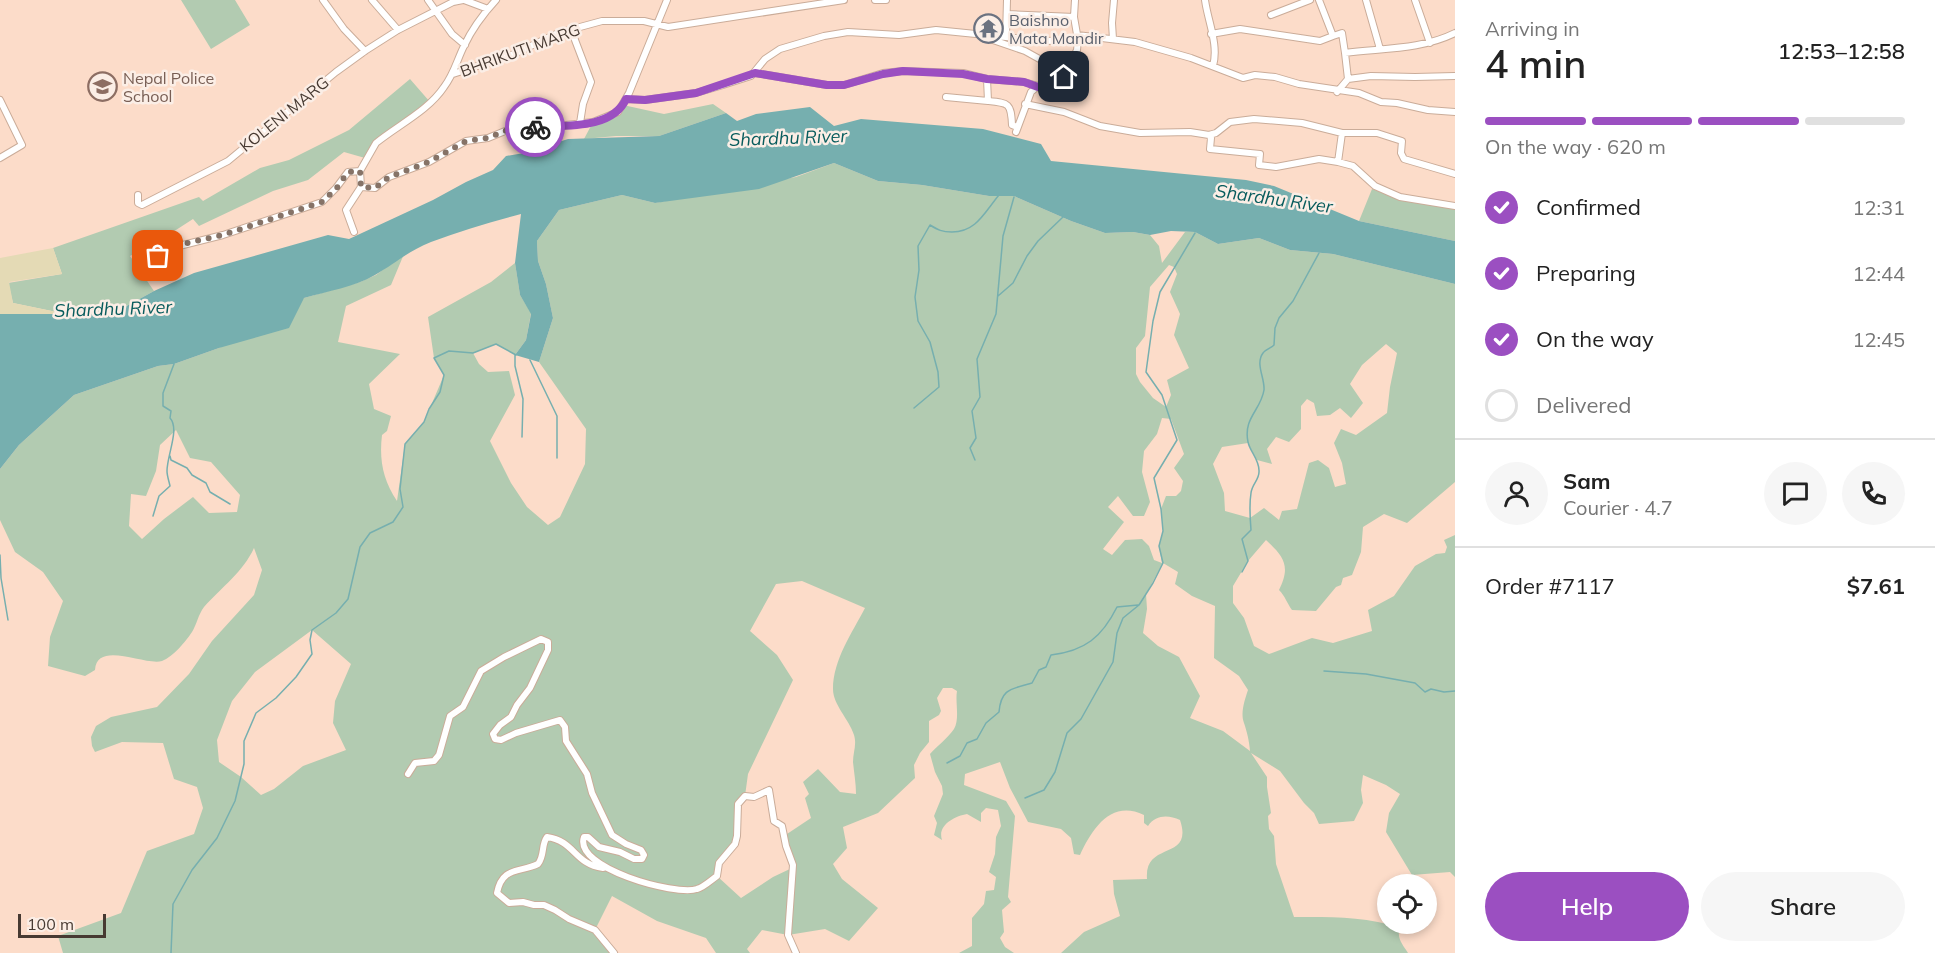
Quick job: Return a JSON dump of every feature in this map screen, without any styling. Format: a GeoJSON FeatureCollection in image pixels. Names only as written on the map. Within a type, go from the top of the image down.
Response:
{"type":"FeatureCollection","features":[{"type":"Feature","properties":{"kind":"street"},"geometry":{"type":"LineString","coordinates":[[323,0],[344,29],[365,51]]}},
{"type":"Feature","properties":{"kind":"street"},"geometry":{"type":"LineString","coordinates":[[372,0],[398,30]]}},
{"type":"Feature","properties":{"kind":"street"},"geometry":{"type":"LineString","coordinates":[[428,0],[452,34],[465,45]]}},
{"type":"Feature","properties":{"kind":"street"},"geometry":{"type":"LineString","coordinates":[[463,0],[488,9]]}},
{"type":"Feature","properties":{"kind":"street","name":"KOLENI MARG"},"geometry":{"type":"LineString","coordinates":[[138,195],[138,203],[141,205],[228,161],[365,51],[398,30],[453,2],[463,0]]}},
{"type":"Feature","properties":{"kind":"street"},"geometry":{"type":"LineString","coordinates":[[354,232],[346,210],[361,187],[360,171],[376,143],[430,102],[442,90],[453,74],[465,45],[496,0]]}},
{"type":"Feature","properties":{"kind":"street"},"geometry":{"type":"LineString","coordinates":[[361,187],[375,188],[389,177],[429,162],[466,141],[488,138],[515,127],[593,122],[618,112],[626,99],[667,0]]}},
{"type":"Feature","properties":{"kind":"street","name":"BHRIKUTI MARG"},"geometry":{"type":"LineString","coordinates":[[453,74],[514,54],[558,33],[616,20],[658,23],[668,27],[810,2],[844,0]]}},
{"type":"Feature","properties":{"kind":"street"},"geometry":{"type":"LineString","coordinates":[[875,0],[886,0]]}},
{"type":"Feature","properties":{"kind":"street"},"geometry":{"type":"LineString","coordinates":[[1006,37],[1007,0]]}},
{"type":"Feature","properties":{"kind":"street"},"geometry":{"type":"LineString","coordinates":[[626,99],[645,100],[696,93],[755,73],[827,85],[844,85],[903,71],[963,74],[1038,87],[1048,85],[1066,74],[1077,50],[1075,0]]}},
{"type":"Feature","properties":{"kind":"street"},"geometry":{"type":"LineString","coordinates":[[1113,39],[1114,0]]}},
{"type":"Feature","properties":{"kind":"street"},"geometry":{"type":"LineString","coordinates":[[1205,0],[1211,34],[1216,46],[1213,66]]}},
{"type":"Feature","properties":{"kind":"street"},"geometry":{"type":"LineString","coordinates":[[1271,15],[1310,0]]}},
{"type":"Feature","properties":{"kind":"street"},"geometry":{"type":"LineString","coordinates":[[1319,0],[1333,36]]}},
{"type":"Feature","properties":{"kind":"street"},"geometry":{"type":"LineString","coordinates":[[1366,0],[1380,50]]}},
{"type":"Feature","properties":{"kind":"street"},"geometry":{"type":"LineString","coordinates":[[1415,0],[1431,43]]}},
{"type":"Feature","properties":{"kind":"street"},"geometry":{"type":"LineString","coordinates":[[1007,14],[1074,16]]}},
{"type":"Feature","properties":{"kind":"street"},"geometry":{"type":"LineString","coordinates":[[1211,34],[1240,29],[1320,41],[1342,33],[1348,79],[1338,92]]}},
{"type":"Feature","properties":{"kind":"street"},"geometry":{"type":"LineString","coordinates":[[573,30],[591,82],[583,104],[580,123]]}},
{"type":"Feature","properties":{"kind":"street"},"geometry":{"type":"LineString","coordinates":[[755,73],[765,59],[780,48],[848,32],[898,35],[936,30],[984,37],[1045,41],[1078,38],[1113,39],[1135,42],[1213,66],[1243,78],[1256,75],[1275,77],[1338,92],[1359,93],[1381,102],[1455,112]]}},
{"type":"Feature","properties":{"kind":"street"},"geometry":{"type":"LineString","coordinates":[[1346,53],[1431,43],[1455,33]]}},
{"type":"Feature","properties":{"kind":"street"},"geometry":{"type":"LineString","coordinates":[[984,37],[1025,51],[1066,74]]}},
{"type":"Feature","properties":{"kind":"street"},"geometry":{"type":"LineString","coordinates":[[1348,79],[1371,76],[1455,75]]}},
{"type":"Feature","properties":{"kind":"street"},"geometry":{"type":"LineString","coordinates":[[987,79],[988,101]]}},
{"type":"Feature","properties":{"kind":"street"},"geometry":{"type":"LineString","coordinates":[[946,97],[1008,105],[1011,108],[1012,125],[1017,130],[1025,104],[1031,92],[1038,87]]}},
{"type":"Feature","properties":{"kind":"street"},"geometry":{"type":"LineString","coordinates":[[0,100],[22,145],[0,158]]}},
{"type":"Feature","properties":{"kind":"street"},"geometry":{"type":"LineString","coordinates":[[1025,104],[1064,111],[1100,126],[1140,133],[1190,132],[1209,135],[1216,133],[1230,122],[1254,119],[1302,123],[1342,133],[1377,133],[1402,141],[1401,153],[1404,159],[1455,174]]}},
{"type":"Feature","properties":{"kind":"street"},"geometry":{"type":"LineString","coordinates":[[1338,162],[1342,133]]}},
{"type":"Feature","properties":{"kind":"street"},"geometry":{"type":"LineString","coordinates":[[1209,135],[1210,149],[1260,154],[1258,165],[1276,167],[1318,159],[1338,162],[1353,166],[1375,186],[1400,197],[1455,206]]}},
{"type":"Feature","properties":{"kind":"street"},"geometry":{"type":"LineString","coordinates":[[138,267],[183,244],[223,235],[322,202],[336,189],[348,172],[360,171]]}},
{"type":"Feature","properties":{"kind":"street"},"geometry":{"type":"LineString","coordinates":[[408,774],[415,763],[434,761],[440,755],[450,716],[463,707],[481,672],[504,657],[541,639],[548,642],[548,650],[530,688],[511,717],[492,734],[495,740],[501,740],[516,733],[560,720],[565,727],[566,741],[587,774],[592,793],[612,835],[641,850],[644,855],[642,860],[634,859],[620,852],[599,847],[588,837],[584,837],[582,842],[584,849],[605,868]]}},
{"type":"Feature","properties":{"kind":"street"},"geometry":{"type":"LineString","coordinates":[[614,953],[595,930],[544,905],[509,903],[497,893],[498,885],[513,870],[538,864],[543,855],[543,843],[547,837],[566,842],[578,857],[593,866],[667,887],[681,890],[698,889],[717,876],[719,863],[735,844],[738,804],[745,796],[754,797],[769,790],[774,821],[782,826],[793,865],[788,935],[796,953]]}},
{"type":"Feature","properties":{"kind":"green space"},"geometry":{"type":"Polygon","coordinates":[[[181,0],[235,0],[250,25],[211,49],[181,0]]]}},
{"type":"Feature","properties":{"kind":"green space"},"geometry":{"type":"Polygon","coordinates":[[[410,79],[430,102],[394,129],[365,158],[344,152],[308,180],[273,191],[199,226],[193,219],[130,256],[154,291],[112,314],[71,315],[13,303],[8,283],[62,274],[53,248],[199,197],[203,201],[260,168],[289,160],[349,130],[410,79]]]}},
{"type":"Feature","properties":{"kind":"green space"},"geometry":{"type":"Polygon","coordinates":[[[713,104],[726,113],[659,136],[584,139],[593,122],[608,117],[623,105],[664,114],[713,104]]]}},
{"type":"Feature","properties":{"kind":"green space"},"geometry":{"type":"Polygon","coordinates":[[[834,163],[878,181],[922,185],[989,196],[1014,196],[1105,233],[1133,232],[1150,235],[1159,246],[1162,263],[1185,232],[1195,232],[1218,244],[1259,238],[1290,250],[1333,254],[1455,284],[1455,482],[1407,523],[1384,514],[1363,527],[1361,552],[1352,575],[1343,578],[1341,585],[1336,587],[1316,611],[1292,610],[1279,590],[1285,574],[1284,562],[1266,540],[1248,561],[1233,586],[1233,603],[1244,618],[1254,646],[1269,654],[1312,638],[1333,643],[1372,631],[1368,610],[1394,596],[1415,566],[1436,554],[1445,553],[1447,547],[1444,540],[1455,535],[1455,877],[1450,872],[1411,874],[1386,832],[1389,813],[1400,794],[1386,785],[1363,775],[1361,790],[1363,803],[1354,821],[1319,824],[1314,813],[1280,771],[1251,753],[1267,777],[1271,813],[1268,816],[1269,829],[1274,836],[1276,864],[1294,917],[1334,917],[1377,922],[1377,934],[1399,934],[1408,953],[1061,953],[1084,932],[1120,916],[1113,880],[1147,879],[1148,867],[1153,859],[1175,847],[1180,841],[1182,833],[1180,820],[1163,817],[1155,819],[1148,826],[1144,823],[1144,815],[1132,811],[1112,814],[1097,827],[1080,855],[1074,854],[1071,838],[1061,829],[1028,822],[1010,788],[1000,762],[965,774],[964,785],[1006,801],[1015,816],[1008,897],[1011,902],[1002,910],[1004,932],[1000,938],[1005,947],[1014,953],[959,953],[972,946],[972,918],[984,904],[986,891],[994,890],[996,877],[989,872],[995,854],[996,837],[1001,826],[998,810],[986,808],[981,813],[981,822],[967,814],[962,815],[948,822],[942,830],[942,840],[934,835],[937,823],[934,816],[943,794],[930,754],[954,729],[957,715],[957,691],[952,688],[943,688],[937,698],[941,711],[929,721],[929,742],[914,765],[915,778],[878,813],[843,827],[847,848],[833,864],[842,879],[878,908],[849,941],[825,929],[788,935],[762,930],[747,949],[750,953],[716,953],[706,938],[657,921],[612,896],[595,930],[614,953],[63,953],[58,936],[121,913],[147,851],[194,834],[203,808],[197,787],[174,779],[163,743],[122,742],[95,752],[91,737],[96,726],[111,717],[157,707],[189,674],[212,641],[254,595],[262,570],[254,548],[238,572],[204,607],[186,640],[162,661],[154,662],[113,655],[98,661],[95,670],[85,676],[48,666],[50,637],[63,601],[43,572],[15,552],[0,520],[0,469],[19,445],[74,395],[219,348],[304,298],[376,275],[404,254],[391,285],[346,306],[338,342],[400,354],[369,384],[374,409],[391,416],[387,431],[382,435],[381,453],[385,477],[397,501],[405,444],[424,422],[444,375],[434,358],[428,317],[491,282],[515,263],[520,295],[531,313],[526,340],[515,355],[496,344],[473,353],[479,364],[488,372],[509,371],[515,395],[490,441],[511,483],[527,507],[548,525],[560,517],[585,464],[586,429],[539,362],[553,318],[546,284],[538,261],[537,241],[559,210],[622,195],[655,203],[796,177],[834,163]],[[1169,265],[1150,287],[1145,336],[1136,348],[1136,374],[1140,382],[1153,398],[1166,407],[1171,395],[1167,380],[1189,368],[1174,335],[1180,314],[1170,292],[1177,274],[1174,267],[1169,265]],[[1386,344],[1362,365],[1350,384],[1363,403],[1351,418],[1340,408],[1330,415],[1317,416],[1314,403],[1307,399],[1301,406],[1301,429],[1289,442],[1276,437],[1267,449],[1272,464],[1257,460],[1248,443],[1222,447],[1213,464],[1224,493],[1225,511],[1250,518],[1264,508],[1279,520],[1282,511],[1297,509],[1309,463],[1318,460],[1329,468],[1335,487],[1346,484],[1342,463],[1334,443],[1341,429],[1356,435],[1387,413],[1397,353],[1386,344]],[[1162,418],[1157,434],[1144,451],[1142,472],[1150,502],[1144,516],[1133,516],[1118,496],[1108,507],[1124,522],[1103,549],[1112,555],[1125,540],[1142,539],[1149,546],[1154,560],[1162,563],[1159,546],[1163,531],[1161,509],[1166,496],[1176,496],[1181,491],[1183,481],[1174,468],[1184,454],[1171,419],[1162,418]],[[176,430],[160,445],[156,471],[146,496],[131,494],[129,526],[142,539],[193,497],[209,513],[237,512],[240,495],[211,462],[190,458],[176,430]],[[1163,563],[1146,594],[1147,609],[1143,633],[1158,646],[1179,657],[1200,696],[1190,718],[1223,731],[1250,751],[1243,719],[1243,706],[1248,690],[1239,676],[1214,658],[1215,606],[1192,596],[1175,584],[1178,572],[1163,563]],[[802,581],[776,584],[750,631],[777,655],[793,680],[748,774],[745,796],[738,804],[737,836],[719,863],[717,876],[741,898],[773,877],[792,868],[784,836],[811,818],[805,798],[809,794],[803,782],[818,769],[840,792],[856,794],[853,762],[855,739],[836,701],[833,689],[840,657],[865,608],[802,581]],[[312,630],[255,672],[232,701],[217,740],[219,762],[261,795],[274,789],[303,766],[346,750],[333,723],[335,701],[351,664],[312,630]]]}},
{"type":"Feature","properties":{"kind":"green space"},"geometry":{"type":"Polygon","coordinates":[[[1372,189],[1405,200],[1455,209],[1455,241],[1359,221],[1372,189]]]}},
{"type":"Feature","properties":{"kind":"sand"},"geometry":{"type":"Polygon","coordinates":[[[53,248],[62,274],[9,282],[13,303],[71,315],[0,314],[0,258],[53,248]]]}},
{"type":"Feature","properties":{"kind":"water","name":"Shardhu River"},"geometry":{"type":"Polygon","coordinates":[[[810,107],[834,126],[861,119],[983,129],[1041,144],[1051,161],[1246,180],[1274,186],[1359,221],[1455,241],[1455,284],[1333,254],[1290,250],[1259,238],[1218,244],[1195,232],[1171,231],[1150,235],[1133,232],[1105,233],[1014,196],[989,196],[922,185],[878,181],[834,163],[759,189],[655,203],[622,195],[559,210],[537,241],[538,261],[546,284],[553,318],[539,362],[515,355],[526,340],[531,314],[520,295],[515,263],[521,214],[431,242],[367,279],[304,298],[289,328],[219,348],[174,364],[158,366],[74,395],[19,445],[0,469],[0,314],[112,314],[194,273],[328,235],[349,239],[493,170],[506,156],[524,153],[568,139],[659,136],[726,113],[737,121],[756,114],[810,107]]]}},
{"type":"Feature","properties":{"kind":"waterway"},"geometry":{"type":"LineString","coordinates":[[914,408],[939,387],[938,372],[930,342],[918,321],[915,297],[919,270],[918,246],[930,225],[945,232],[967,229],[984,215],[999,195]]}},
{"type":"Feature","properties":{"kind":"waterway"},"geometry":{"type":"LineString","coordinates":[[975,460],[970,448],[976,438],[972,411],[980,397],[977,359],[996,314],[1003,236],[1014,197]]}},
{"type":"Feature","properties":{"kind":"waterway"},"geometry":{"type":"LineString","coordinates":[[998,296],[1013,283],[1038,241],[1063,217]]}},
{"type":"Feature","properties":{"kind":"waterway"},"geometry":{"type":"LineString","coordinates":[[1025,798],[1044,790],[1055,772],[1067,733],[1081,719],[1113,662],[1117,633],[1123,618],[1139,605],[1163,563],[1159,546],[1163,531],[1161,509],[1154,478],[1177,440],[1162,395],[1146,372],[1153,321],[1160,292],[1195,233]]}},
{"type":"Feature","properties":{"kind":"waterway"},"geometry":{"type":"LineString","coordinates":[[1242,572],[1248,561],[1242,539],[1251,530],[1251,493],[1259,472],[1247,434],[1250,420],[1260,403],[1264,390],[1260,366],[1261,357],[1274,345],[1275,328],[1279,318],[1293,301],[1319,253]]}},
{"type":"Feature","properties":{"kind":"waterway"},"geometry":{"type":"LineString","coordinates":[[171,953],[173,904],[192,870],[217,838],[235,801],[244,764],[244,741],[256,713],[276,698],[296,677],[312,654],[310,640],[312,630],[336,613],[348,599],[360,547],[370,533],[393,522],[403,507],[400,489],[405,444],[424,422],[440,392],[444,375],[434,358],[449,351],[473,353],[496,344],[516,355]]}},
{"type":"Feature","properties":{"kind":"waterway"},"geometry":{"type":"LineString","coordinates":[[515,355],[515,366],[523,399],[522,437]]}},
{"type":"Feature","properties":{"kind":"waterway"},"geometry":{"type":"LineString","coordinates":[[530,360],[557,416],[557,458]]}},
{"type":"Feature","properties":{"kind":"waterway"},"geometry":{"type":"LineString","coordinates":[[153,516],[159,496],[170,486],[167,471],[174,429],[170,418],[171,411],[163,406],[163,393],[174,364]]}},
{"type":"Feature","properties":{"kind":"waterway"},"geometry":{"type":"LineString","coordinates":[[170,456],[171,460],[187,468],[192,475],[206,483],[210,492],[230,504]]}},
{"type":"Feature","properties":{"kind":"waterway"},"geometry":{"type":"LineString","coordinates":[[0,555],[1,578],[8,620]]}},
{"type":"Feature","properties":{"kind":"waterway"},"geometry":{"type":"LineString","coordinates":[[947,763],[960,756],[967,743],[977,739],[986,723],[999,712],[1005,694],[1013,688],[1032,683],[1039,670],[1046,667],[1051,655],[1074,650],[1091,641],[1105,627],[1117,607],[1138,605]]}},
{"type":"Feature","properties":{"kind":"waterway"},"geometry":{"type":"LineString","coordinates":[[1324,671],[1366,674],[1415,683],[1425,692],[1431,689],[1444,692],[1455,691]]}},
{"type":"Feature","properties":{"kind":"way so far"},"geometry":{"type":"LineString","coordinates":[[158,256],[183,244],[223,235],[322,202],[336,189],[348,172],[360,171],[361,187],[375,188],[382,185],[389,177],[429,162],[466,141],[488,138],[515,127],[535,127]]}},
{"type":"Feature","properties":{"kind":"place","name":"Baishno Mata Mandir"},"geometry":{"type":"Point","coordinates":[988,29]}},
{"type":"Feature","properties":{"kind":"place","name":"Nepal Police School"},"geometry":{"type":"Point","coordinates":[102,87]}},
{"type":"Feature","properties":{"kind":"route"},"geometry":{"type":"LineString","coordinates":[[535,127],[593,122],[618,112],[626,99],[645,100],[696,93],[755,73],[827,85],[844,85],[903,71],[963,74],[987,79],[1024,82],[1038,87],[1064,77]]}}]}
